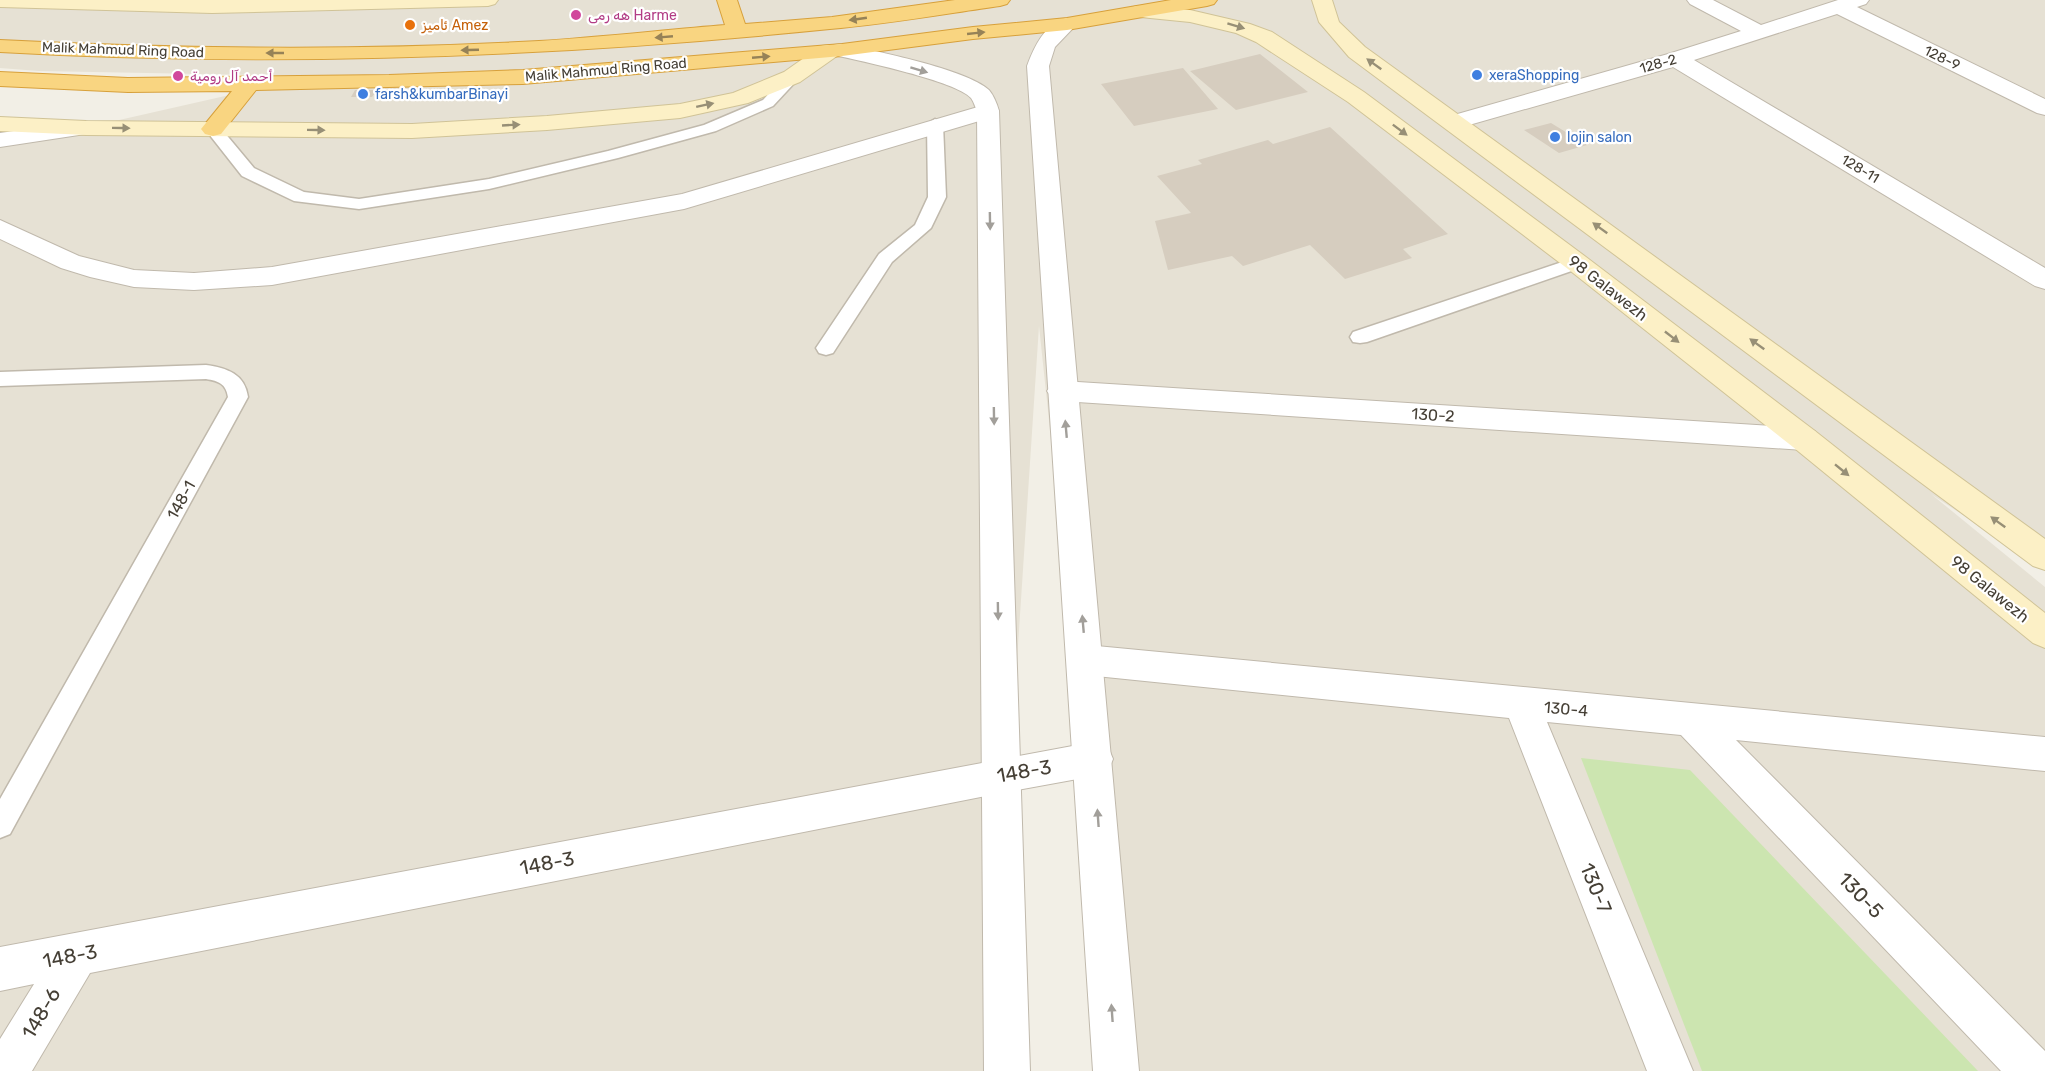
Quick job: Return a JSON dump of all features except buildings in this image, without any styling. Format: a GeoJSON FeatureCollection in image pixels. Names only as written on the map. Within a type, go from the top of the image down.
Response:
{"type":"FeatureCollection","features":[{"type":"Feature","properties":{"kind":"highway"},"geometry":{"type":"LineString","coordinates":[[727,0],[737,31]]}},
{"type":"Feature","properties":{"kind":"highway","name":"Malik Mahmud Ring Road"},"geometry":{"type":"LineString","coordinates":[[2,49],[416,52],[538,47],[832,22],[1000,0]]}},
{"type":"Feature","properties":{"kind":"highway","name":"Malik Mahmud Ring Road"},"geometry":{"type":"LineString","coordinates":[[0,79],[128,85],[523,77],[836,50],[1066,24],[1207,0]]}},
{"type":"Feature","properties":{"kind":"highway"},"geometry":{"type":"LineString","coordinates":[[53,83],[65,66],[90,51]]}},
{"type":"Feature","properties":{"kind":"highway"},"geometry":{"type":"LineString","coordinates":[[213,129],[249,84]]}},
{"type":"Feature","properties":{"kind":"main road"},"geometry":{"type":"LineString","coordinates":[[0,1],[212,7],[488,0]]}},
{"type":"Feature","properties":{"kind":"main road"},"geometry":{"type":"LineString","coordinates":[[1322,0],[1325,14],[1346,41],[2045,557]]}},
{"type":"Feature","properties":{"kind":"main road","name":"98 Galawezh"},"geometry":{"type":"LineString","coordinates":[[1137,12],[1190,16],[1243,28],[1264,37],[1356,97],[1577,263],[1804,439],[2045,633]]}},
{"type":"Feature","properties":{"kind":"main road"},"geometry":{"type":"LineString","coordinates":[[0,124],[86,128],[412,131],[546,123],[680,111],[740,98],[792,77],[836,50]]}},
{"type":"Feature","properties":{"kind":"main road"},"geometry":{"type":"LineString","coordinates":[[1755,401],[1754,392],[1759,385],[1769,380],[1782,378],[1812,385]]}},
{"type":"Feature","properties":{"kind":"street"},"geometry":{"type":"LineString","coordinates":[[1697,0],[1761,33]]}},
{"type":"Feature","properties":{"kind":"street","name":"128-2"},"geometry":{"type":"LineString","coordinates":[[1455,122],[1676,59],[1849,4]]}},
{"type":"Feature","properties":{"kind":"street","name":"128-9"},"geometry":{"type":"LineString","coordinates":[[1849,4],[2045,108]]}},
{"type":"Feature","properties":{"kind":"street"},"geometry":{"type":"LineString","coordinates":[[1066,24],[1046,45],[1038,66],[1062,391],[1094,759],[1116,1071]]}},
{"type":"Feature","properties":{"kind":"street"},"geometry":{"type":"LineString","coordinates":[[836,50],[895,62],[969,86],[982,96],[988,111],[1007,1071]]}},
{"type":"Feature","properties":{"kind":"street","name":"128-11"},"geometry":{"type":"LineString","coordinates":[[1676,59],[2045,280]]}},
{"type":"Feature","properties":{"kind":"street"},"geometry":{"type":"LineString","coordinates":[[0,228],[36,248],[81,266],[116,275],[208,281],[272,276],[684,201],[727,190],[935,124],[988,111]]}},
{"type":"Feature","properties":{"kind":"street"},"geometry":{"type":"LineString","coordinates":[[0,140],[86,128]]}},
{"type":"Feature","properties":{"kind":"street","name":"130-2"},"geometry":{"type":"LineString","coordinates":[[1062,391],[1804,439]]}},
{"type":"Feature","properties":{"kind":"street","name":"130-4"},"geometry":{"type":"LineString","coordinates":[[1086,660],[1522,705],[2045,754]]}},
{"type":"Feature","properties":{"kind":"street","name":"130-7"},"geometry":{"type":"LineString","coordinates":[[1522,705],[1670,1071]]}},
{"type":"Feature","properties":{"kind":"street","name":"130-5"},"geometry":{"type":"LineString","coordinates":[[1690,719],[2033,1071]]}},
{"type":"Feature","properties":{"kind":"street","name":"148-3"},"geometry":{"type":"LineString","coordinates":[[0,969],[1001,775],[1094,759]]}},
{"type":"Feature","properties":{"kind":"street","name":"148-6"},"geometry":{"type":"LineString","coordinates":[[6,1071],[77,954]]}},
{"type":"Feature","properties":{"kind":"lane"},"geometry":{"type":"LineString","coordinates":[[213,129],[248,171],[257,176],[300,197],[359,204],[489,183],[612,155],[710,128],[768,103],[792,77]]}},
{"type":"Feature","properties":{"kind":"lane"},"geometry":{"type":"LineString","coordinates":[[826,348],[885,258],[921,228],[937,197],[935,124]]}},
{"type":"Feature","properties":{"kind":"lane"},"geometry":{"type":"LineString","coordinates":[[1360,337],[1577,263]]}},
{"type":"Feature","properties":{"kind":"lane","name":"148-1"},"geometry":{"type":"LineString","coordinates":[[0,379],[206,372],[221,374],[231,379],[238,387],[238,398],[0,825]]}},
{"type":"Feature","properties":{"kind":"shaded area"},"geometry":{"type":"Polygon","coordinates":[[[0,0],[2045,0],[2045,569],[1931,494],[2045,587],[2045,1071],[1118,1071],[1039,326],[990,1071],[0,1071],[0,147],[314,76],[39,71],[0,68],[0,0]]]}},
{"type":"Feature","properties":{"kind":"green space"},"geometry":{"type":"Polygon","coordinates":[[[1581,758],[1690,770],[1978,1071],[1702,1071],[1581,758]]]}},
{"type":"Feature","properties":{"kind":"place","name":"هه رمی Harme"},"geometry":{"type":"Point","coordinates":[576,15]}},
{"type":"Feature","properties":{"kind":"place","name":"ئاميز Amez"},"geometry":{"type":"Point","coordinates":[410,25]}},
{"type":"Feature","properties":{"kind":"place","name":"xeraShopping"},"geometry":{"type":"Point","coordinates":[1477,75]}},
{"type":"Feature","properties":{"kind":"place","name":"أحمد آل رومية"},"geometry":{"type":"Point","coordinates":[178,76]}},
{"type":"Feature","properties":{"kind":"place","name":"farsh&kumbarBinayi"},"geometry":{"type":"Point","coordinates":[363,94]}},
{"type":"Feature","properties":{"kind":"place","name":"lojin salon"},"geometry":{"type":"Point","coordinates":[1555,137]}}]}
